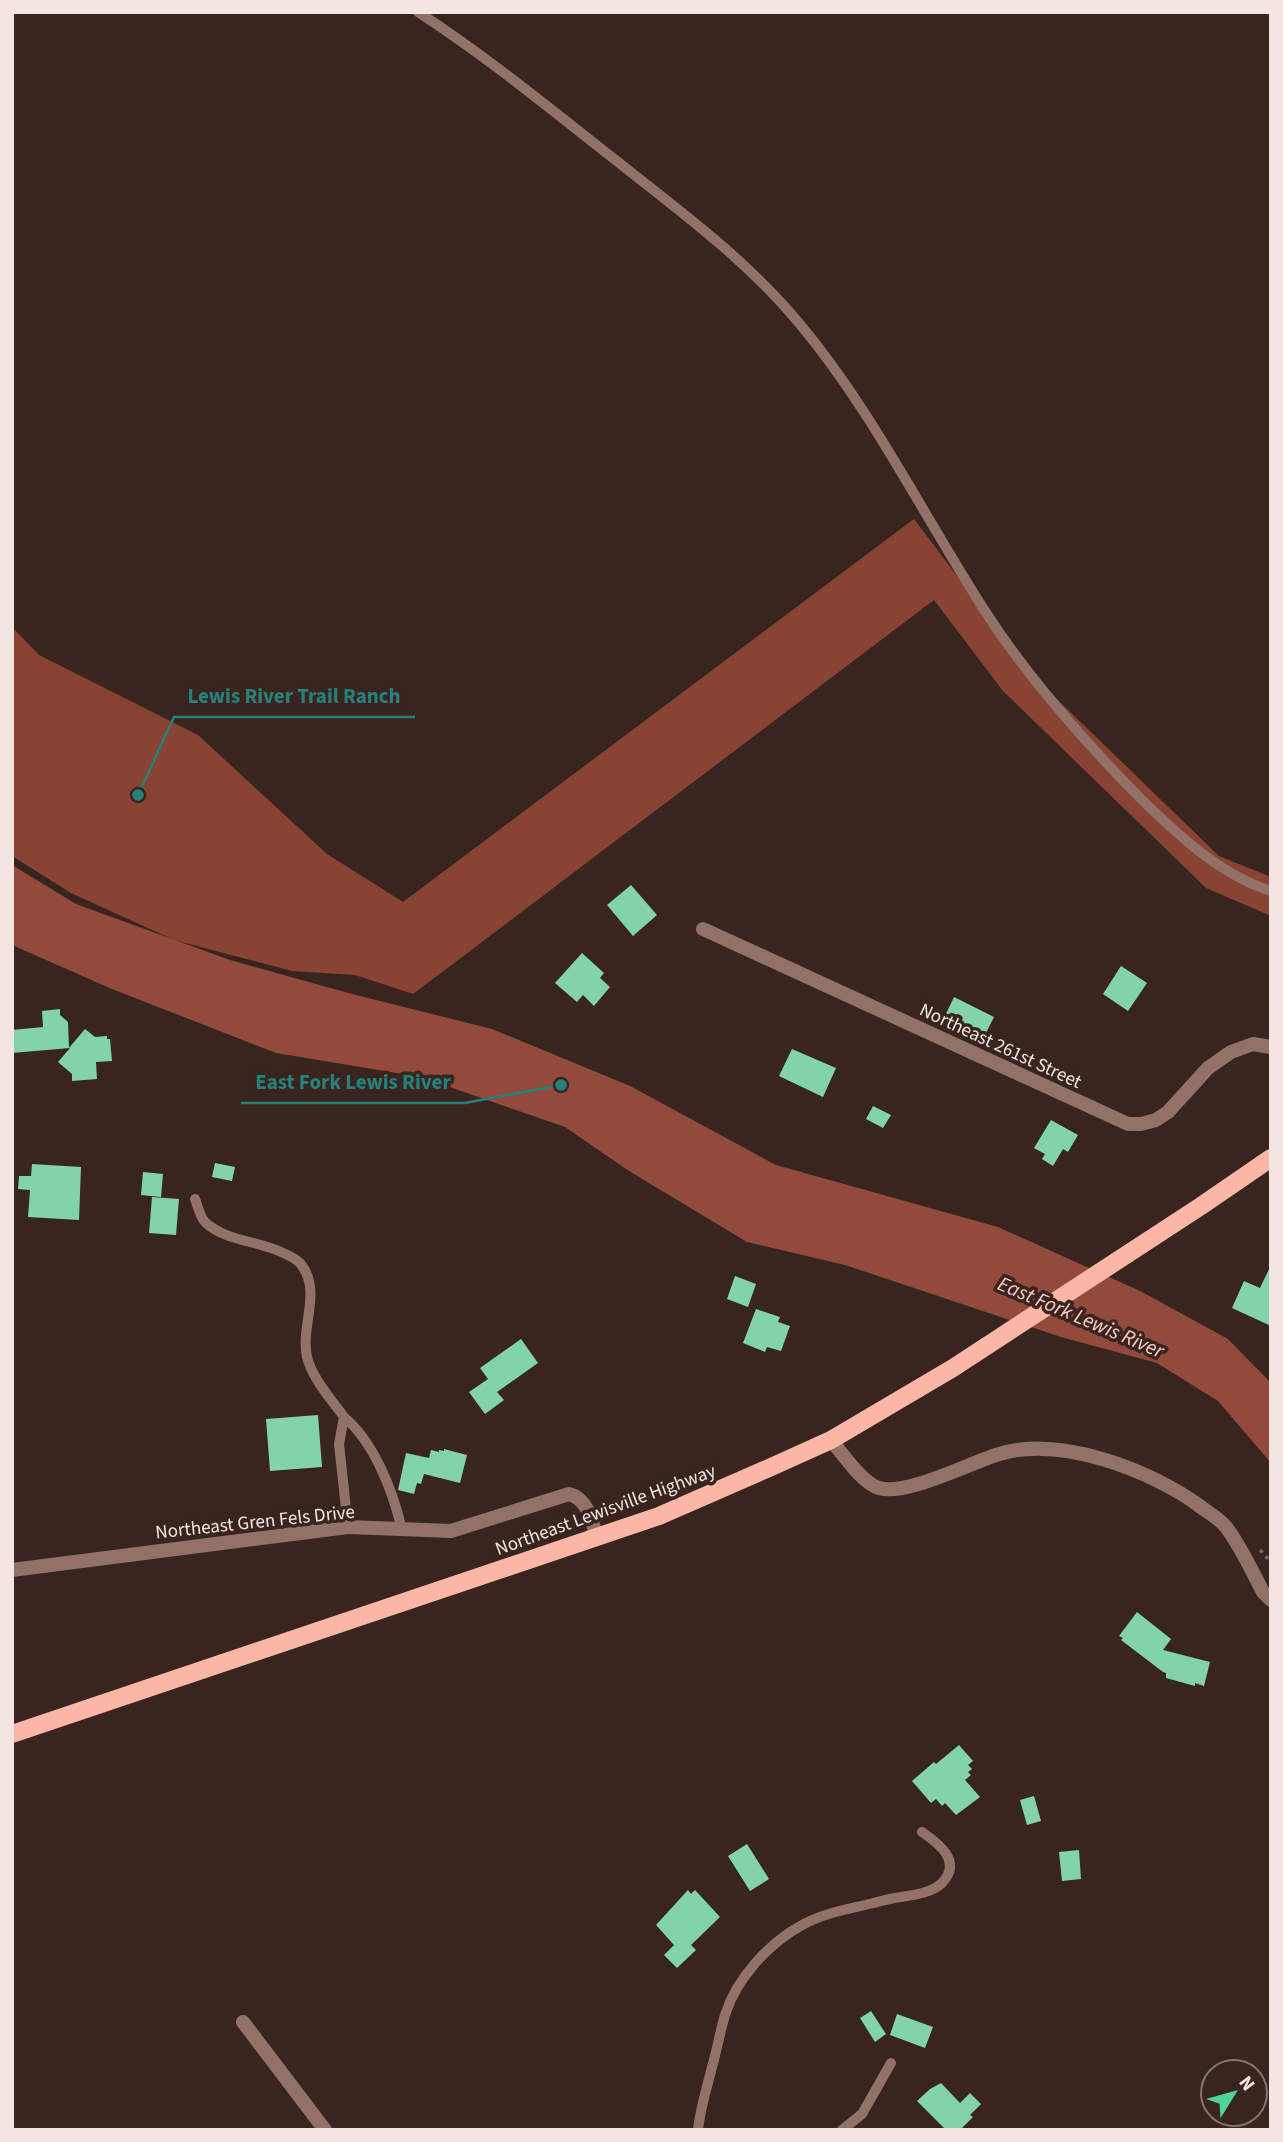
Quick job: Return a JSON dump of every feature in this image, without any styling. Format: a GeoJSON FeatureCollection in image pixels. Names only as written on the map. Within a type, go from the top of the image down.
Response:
{"type":"FeatureCollection","features":[{"type":"Feature","properties":{"kind":"main road","name":"Northeast Lewisville Highway"},"geometry":{"type":"LineString","coordinates":[[12,1734],[659,1516],[831,1440],[953,1368],[1201,1206],[1271,1157]]}},
{"type":"Feature","properties":{"kind":"street","name":"Northeast 261st Street"},"geometry":{"type":"LineString","coordinates":[[703,929],[1128,1124],[1156,1120],[1168,1112],[1208,1068],[1231,1052],[1253,1044],[1271,1047]]}},
{"type":"Feature","properties":{"kind":"street"},"geometry":{"type":"LineString","coordinates":[[831,1440],[867,1483],[880,1489],[915,1485],[999,1454],[1031,1449],[1080,1453],[1127,1468],[1184,1494],[1225,1526],[1263,1592],[1271,1600]]}},
{"type":"Feature","properties":{"kind":"street","name":"Northeast Gren Fels Drive"},"geometry":{"type":"LineString","coordinates":[[12,1570],[348,1527],[451,1531],[569,1494],[578,1496],[586,1506],[597,1536]]}},
{"type":"Feature","properties":{"kind":"street"},"geometry":{"type":"LineString","coordinates":[[243,2022],[325,2130]]}},
{"type":"Feature","properties":{"kind":"lane"},"geometry":{"type":"LineString","coordinates":[[418,12],[510,78],[748,267],[800,324],[843,382],[987,614],[1071,723],[1158,816],[1197,850],[1230,871],[1271,891]]}},
{"type":"Feature","properties":{"kind":"lane"},"geometry":{"type":"LineString","coordinates":[[195,1199],[204,1222],[223,1234],[273,1248],[298,1260],[309,1276],[312,1301],[304,1340],[308,1360],[320,1383],[344,1416],[358,1428],[395,1500],[402,1530]]}},
{"type":"Feature","properties":{"kind":"lane"},"geometry":{"type":"LineString","coordinates":[[344,1416],[339,1444],[348,1527]]}},
{"type":"Feature","properties":{"kind":"lane"},"geometry":{"type":"LineString","coordinates":[[698,2130],[726,2012],[754,1965],[790,1932],[820,1917],[925,1892],[942,1882],[948,1873],[949,1860],[945,1849],[922,1832]]}},
{"type":"Feature","properties":{"kind":"lane"},"geometry":{"type":"LineString","coordinates":[[842,2130],[862,2114],[891,2063]]}},
{"type":"Feature","properties":{"kind":"shaded area"},"geometry":{"type":"Polygon","coordinates":[[[914,519],[1032,675],[1219,856],[1271,877],[1271,916],[1206,888],[1003,691],[934,600],[413,994],[355,975],[292,971],[174,940],[71,893],[12,856],[12,627],[39,655],[198,735],[327,854],[403,902],[914,519]]]}},
{"type":"Feature","properties":{"kind":"water"},"geometry":{"type":"Polygon","coordinates":[[[12,865],[76,904],[230,960],[492,1029],[630,1086],[776,1165],[998,1227],[1140,1291],[1228,1339],[1271,1383],[1271,1463],[1218,1401],[1157,1363],[1061,1337],[845,1265],[747,1242],[629,1171],[565,1127],[421,1077],[276,1053],[112,989],[12,945],[12,865]]]}},
{"type":"Feature","properties":{"kind":"building"},"geometry":{"type":"Polygon","coordinates":[[[631,885],[657,915],[633,936],[607,905],[631,885]]]}},
{"type":"Feature","properties":{"kind":"building"},"geometry":{"type":"Polygon","coordinates":[[[582,953],[604,973],[600,978],[610,987],[594,1006],[583,995],[577,1002],[555,983],[582,953]]]}},
{"type":"Feature","properties":{"kind":"building"},"geometry":{"type":"Polygon","coordinates":[[[1121,966],[1147,983],[1128,1011],[1103,994],[1121,966]]]}},
{"type":"Feature","properties":{"kind":"building"},"geometry":{"type":"Polygon","coordinates":[[[954,997],[994,1017],[985,1035],[945,1016],[954,997]]]}},
{"type":"Feature","properties":{"kind":"building"},"geometry":{"type":"Polygon","coordinates":[[[60,1009],[60,1015],[68,1022],[69,1048],[85,1029],[95,1037],[107,1036],[107,1039],[110,1039],[112,1061],[96,1062],[97,1079],[72,1081],[72,1074],[58,1062],[70,1048],[12,1053],[12,1030],[43,1027],[42,1011],[60,1009]]]}},
{"type":"Feature","properties":{"kind":"building"},"geometry":{"type":"Polygon","coordinates":[[[792,1049],[836,1068],[823,1097],[779,1076],[792,1049]]]}},
{"type":"Feature","properties":{"kind":"building"},"geometry":{"type":"Polygon","coordinates":[[[873,1106],[891,1115],[883,1128],[866,1119],[873,1106]]]}},
{"type":"Feature","properties":{"kind":"building"},"geometry":{"type":"Polygon","coordinates":[[[1051,1120],[1078,1135],[1068,1152],[1063,1149],[1053,1166],[1042,1159],[1045,1154],[1034,1148],[1051,1120]]]}},
{"type":"Feature","properties":{"kind":"building"},"geometry":{"type":"Polygon","coordinates":[[[215,1163],[235,1167],[232,1181],[212,1177],[215,1163]]]}},
{"type":"Feature","properties":{"kind":"building"},"geometry":{"type":"Polygon","coordinates":[[[32,1164],[81,1167],[79,1220],[28,1217],[30,1190],[18,1189],[19,1176],[31,1176],[32,1164]]]}},
{"type":"Feature","properties":{"kind":"building"},"geometry":{"type":"Polygon","coordinates":[[[143,1172],[163,1174],[161,1197],[141,1195],[143,1172]]]}},
{"type":"Feature","properties":{"kind":"building"},"geometry":{"type":"Polygon","coordinates":[[[152,1197],[179,1199],[176,1235],[149,1233],[152,1197]]]}},
{"type":"Feature","properties":{"kind":"building"},"geometry":{"type":"Polygon","coordinates":[[[1271,1265],[1271,1326],[1232,1308],[1244,1281],[1260,1288],[1271,1265]]]}},
{"type":"Feature","properties":{"kind":"building"},"geometry":{"type":"Polygon","coordinates":[[[735,1276],[756,1284],[748,1307],[727,1299],[735,1276]]]}},
{"type":"Feature","properties":{"kind":"building"},"geometry":{"type":"Polygon","coordinates":[[[756,1309],[780,1317],[778,1322],[790,1326],[781,1351],[767,1347],[765,1352],[743,1343],[756,1309]]]}},
{"type":"Feature","properties":{"kind":"building"},"geometry":{"type":"Polygon","coordinates":[[[521,1339],[538,1363],[497,1392],[504,1400],[485,1414],[469,1392],[488,1379],[480,1368],[521,1339]]]}},
{"type":"Feature","properties":{"kind":"building"},"geometry":{"type":"Polygon","coordinates":[[[318,1415],[322,1467],[270,1471],[266,1419],[318,1415]]]}},
{"type":"Feature","properties":{"kind":"building"},"geometry":{"type":"Polygon","coordinates":[[[444,1449],[467,1455],[460,1483],[424,1474],[421,1484],[417,1483],[414,1494],[398,1490],[406,1453],[429,1458],[431,1450],[439,1452],[444,1449]]]}},
{"type":"Feature","properties":{"kind":"building"},"geometry":{"type":"Polygon","coordinates":[[[1137,1612],[1171,1639],[1163,1650],[1210,1662],[1204,1686],[1166,1678],[1166,1673],[1121,1640],[1123,1638],[1119,1636],[1137,1612]]]}},
{"type":"Feature","properties":{"kind":"building"},"geometry":{"type":"Polygon","coordinates":[[[959,1745],[973,1761],[968,1765],[972,1769],[968,1772],[971,1775],[965,1780],[980,1797],[956,1815],[945,1803],[942,1806],[936,1799],[931,1803],[912,1781],[959,1745]]]}},
{"type":"Feature","properties":{"kind":"building"},"geometry":{"type":"Polygon","coordinates":[[[1034,1796],[1041,1821],[1027,1825],[1020,1800],[1034,1796]]]}},
{"type":"Feature","properties":{"kind":"building"},"geometry":{"type":"Polygon","coordinates":[[[747,1844],[769,1879],[750,1891],[728,1856],[747,1844]]]}},
{"type":"Feature","properties":{"kind":"building"},"geometry":{"type":"Polygon","coordinates":[[[1079,1850],[1081,1879],[1062,1881],[1059,1852],[1079,1850]]]}},
{"type":"Feature","properties":{"kind":"building"},"geometry":{"type":"Polygon","coordinates":[[[688,1890],[691,1894],[695,1890],[720,1917],[691,1945],[696,1950],[677,1968],[664,1955],[674,1945],[656,1925],[688,1890]]]}},
{"type":"Feature","properties":{"kind":"building"},"geometry":{"type":"Polygon","coordinates":[[[871,2011],[886,2034],[875,2042],[860,2018],[871,2011]]]}},
{"type":"Feature","properties":{"kind":"building"},"geometry":{"type":"Polygon","coordinates":[[[897,2014],[933,2027],[925,2048],[890,2035],[897,2014]]]}},
{"type":"Feature","properties":{"kind":"building"},"geometry":{"type":"Polygon","coordinates":[[[941,2083],[960,2103],[970,2093],[981,2104],[960,2130],[946,2130],[917,2101],[941,2083]]]}},
{"type":"Feature","properties":{"kind":"place","name":"Lewis River Trail Ranch"},"geometry":{"type":"Point","coordinates":[138,795]}},
{"type":"Feature","properties":{"kind":"place","name":"East Fork Lewis River"},"geometry":{"type":"Point","coordinates":[561,1085]}}]}
